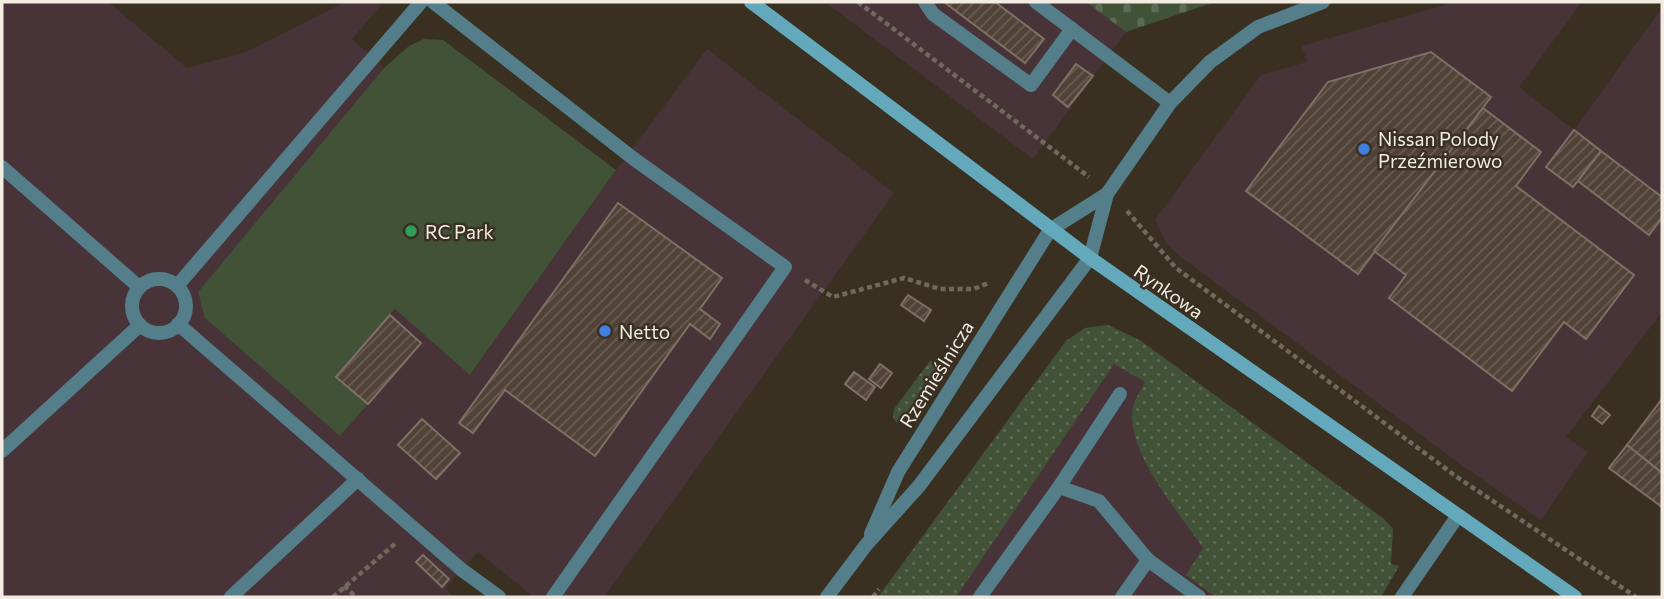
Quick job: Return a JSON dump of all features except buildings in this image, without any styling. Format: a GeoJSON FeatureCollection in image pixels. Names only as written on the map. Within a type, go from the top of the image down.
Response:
{"type":"FeatureCollection","features":[{"type":"Feature","properties":{"kind":"street"},"geometry":{"type":"LineString","coordinates":[[177,286],[421,2]]}},
{"type":"Feature","properties":{"kind":"street"},"geometry":{"type":"LineString","coordinates":[[433,2],[634,159],[785,267],[553,597]]}},
{"type":"Feature","properties":{"kind":"street","name":"Rynkowa"},"geometry":{"type":"LineString","coordinates":[[751,2],[1050,230],[1575,597]]}},
{"type":"Feature","properties":{"kind":"street"},"geometry":{"type":"LineString","coordinates":[[925,2],[933,14],[1031,85],[1072,29]]}},
{"type":"Feature","properties":{"kind":"street"},"geometry":{"type":"LineString","coordinates":[[1035,2],[1170,103]]}},
{"type":"Feature","properties":{"kind":"street"},"geometry":{"type":"LineString","coordinates":[[1090,258],[1107,194],[1170,103],[1210,62],[1258,27],[1323,2]]}},
{"type":"Feature","properties":{"kind":"street"},"geometry":{"type":"LineString","coordinates":[[2,167],[139,287]]}},
{"type":"Feature","properties":{"kind":"street"},"geometry":{"type":"LineString","coordinates":[[1050,230],[1107,194]]}},
{"type":"Feature","properties":{"kind":"street","name":"Rzemieślnicza"},"geometry":{"type":"LineString","coordinates":[[866,545],[898,472],[1050,230]]}},
{"type":"Feature","properties":{"kind":"street","name":"Rzemieślnicza"},"geometry":{"type":"LineString","coordinates":[[827,597],[866,545],[919,486],[1090,258]]}},
{"type":"Feature","properties":{"kind":"street"},"geometry":{"type":"LineString","coordinates":[[153,279],[162,279],[177,286],[186,300],[183,317],[178,324],[164,333],[140,326],[132,311],[139,287],[153,279]]}},
{"type":"Feature","properties":{"kind":"street"},"geometry":{"type":"LineString","coordinates":[[178,324],[499,597]]}},
{"type":"Feature","properties":{"kind":"street"},"geometry":{"type":"LineString","coordinates":[[2,451],[140,326]]}},
{"type":"Feature","properties":{"kind":"street"},"geometry":{"type":"LineString","coordinates":[[980,597],[1059,487],[1120,394]]}},
{"type":"Feature","properties":{"kind":"street"},"geometry":{"type":"LineString","coordinates":[[231,597],[358,479]]}},
{"type":"Feature","properties":{"kind":"street"},"geometry":{"type":"LineString","coordinates":[[1059,487],[1099,501],[1148,560],[1199,597]]}},
{"type":"Feature","properties":{"kind":"street"},"geometry":{"type":"LineString","coordinates":[[1402,597],[1457,517]]}},
{"type":"Feature","properties":{"kind":"street"},"geometry":{"type":"LineString","coordinates":[[1122,597],[1148,560]]}},
{"type":"Feature","properties":{"kind":"path"},"geometry":{"type":"LineString","coordinates":[[858,2],[1085,174]]}},
{"type":"Feature","properties":{"kind":"path"},"geometry":{"type":"LineString","coordinates":[[1134,218],[1176,268],[1457,477],[1636,597]]}},
{"type":"Feature","properties":{"kind":"path"},"geometry":{"type":"LineString","coordinates":[[785,267],[833,297],[904,278],[940,289],[974,289],[992,282]]}},
{"type":"Feature","properties":{"kind":"path"},"geometry":{"type":"LineString","coordinates":[[333,597],[388,552],[412,525]]}},
{"type":"Feature","properties":{"kind":"path"},"geometry":{"type":"LineString","coordinates":[[344,586],[356,597]]}},
{"type":"Feature","properties":{"kind":"path"},"geometry":{"type":"LineString","coordinates":[[873,597],[879,589]]}},
{"type":"Feature","properties":{"kind":"shaded area"},"geometry":{"type":"Polygon","coordinates":[[[2,2],[108,2],[187,68],[246,52],[345,2],[377,2],[381,5],[352,39],[384,68],[199,292],[336,377],[396,309],[471,374],[616,170],[707,49],[894,193],[604,597],[534,597],[478,552],[445,588],[454,597],[2,597],[2,2]]]}},
{"type":"Feature","properties":{"kind":"shaded area"},"geometry":{"type":"Polygon","coordinates":[[[825,2],[1086,2],[1126,32],[1033,159],[825,2]]]}},
{"type":"Feature","properties":{"kind":"shaded area"},"geometry":{"type":"Polygon","coordinates":[[[1455,2],[1582,2],[1519,87],[1574,130],[1662,8],[1662,312],[1566,437],[1588,452],[1541,520],[1464,467],[1177,254],[1167,244],[1155,220],[1261,75],[1307,62],[1302,46],[1455,2]]]}},
{"type":"Feature","properties":{"kind":"shaded area"},"geometry":{"type":"Polygon","coordinates":[[[1108,325],[1141,341],[1384,519],[1393,529],[1391,564],[1399,566],[1381,597],[878,597],[1066,341],[1085,328],[1108,325]]]}},
{"type":"Feature","properties":{"kind":"green space"},"geometry":{"type":"Polygon","coordinates":[[[1086,2],[1215,2],[1126,32],[1086,2]]]}},
{"type":"Feature","properties":{"kind":"green space","name":"RC Park"},"geometry":{"type":"Polygon","coordinates":[[[424,39],[443,40],[616,170],[470,375],[395,309],[336,376],[368,404],[340,436],[205,318],[198,292],[384,68],[409,46],[424,39]]]}},
{"type":"Feature","properties":{"kind":"green space"},"geometry":{"type":"Polygon","coordinates":[[[1108,325],[1141,341],[1384,519],[1393,529],[1391,564],[1399,566],[1381,597],[1216,597],[1186,575],[1203,548],[1156,480],[1137,442],[1132,424],[1133,406],[1145,382],[1114,364],[956,597],[878,597],[1066,341],[1085,328],[1108,325]]]}},
{"type":"Feature","properties":{"kind":"green space"},"geometry":{"type":"Polygon","coordinates":[[[930,361],[941,361],[942,371],[907,420],[897,423],[893,418],[894,409],[930,361]]]}},
{"type":"Feature","properties":{"kind":"place","name":"Nissan Polody Przeźmierowo"},"geometry":{"type":"Point","coordinates":[1364,149]}},
{"type":"Feature","properties":{"kind":"place","name":"RC Park"},"geometry":{"type":"Point","coordinates":[411,231]}},
{"type":"Feature","properties":{"kind":"place","name":"Netto"},"geometry":{"type":"Point","coordinates":[605,331]}}]}
